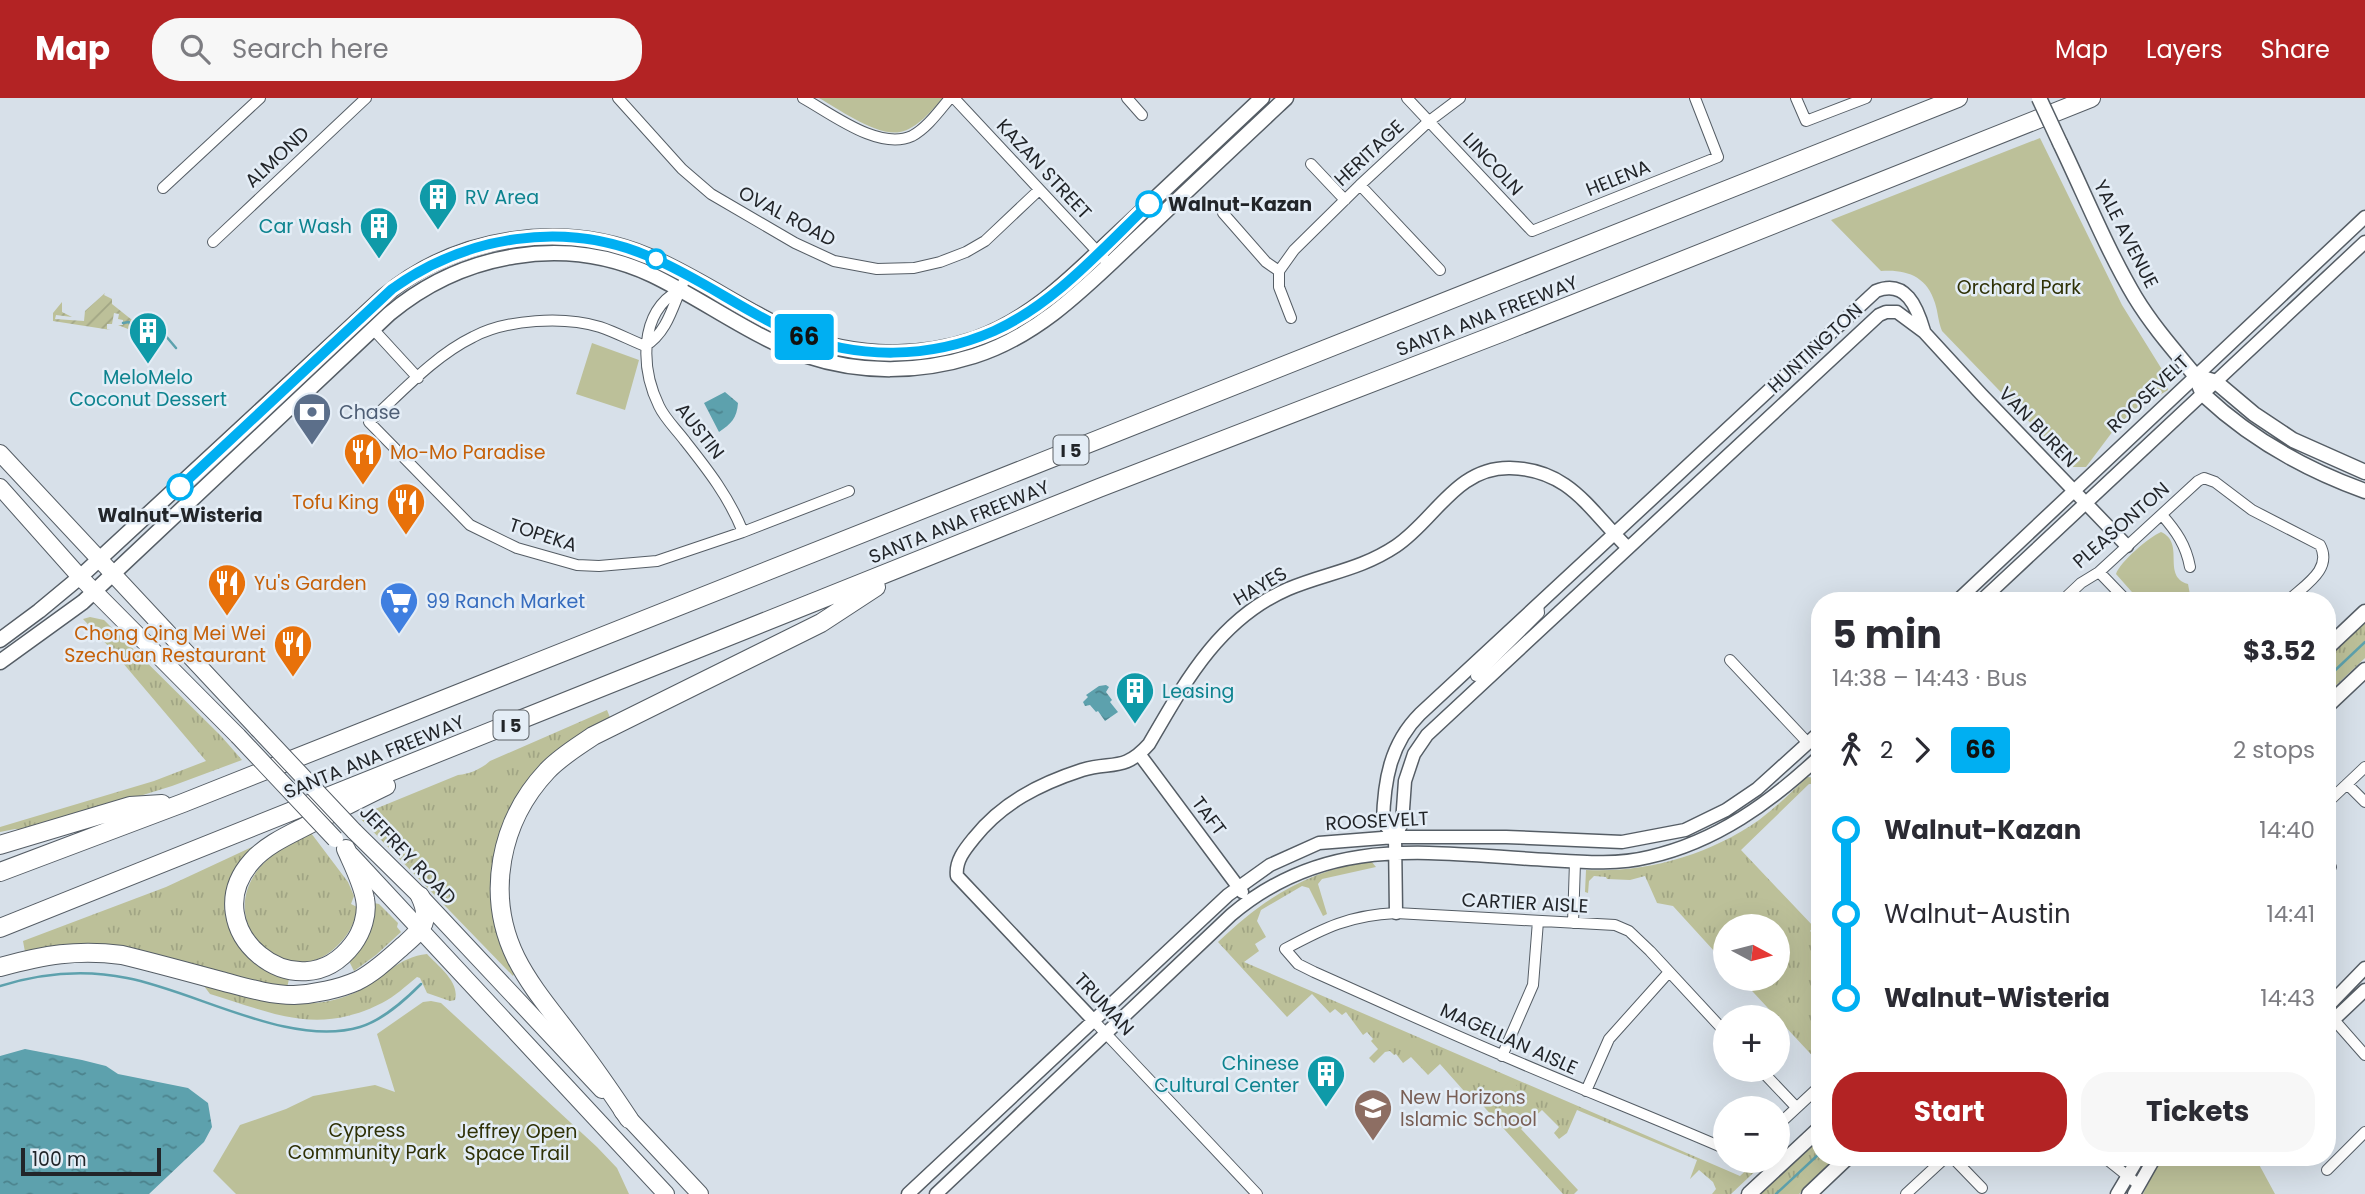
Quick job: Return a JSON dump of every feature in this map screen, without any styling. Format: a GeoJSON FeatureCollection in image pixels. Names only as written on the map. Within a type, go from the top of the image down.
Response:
{"type":"FeatureCollection","features":[{"type":"Feature","properties":{"kind":"highway","name":"SANTA ANA FREEWAY"},"geometry":{"type":"LineString","coordinates":[[0,872],[183,803],[1958,98]]}},
{"type":"Feature","properties":{"kind":"highway","name":"SANTA ANA FREEWAY"},"geometry":{"type":"LineString","coordinates":[[0,928],[1112,483],[1503,332],[2091,98]]}},
{"type":"Feature","properties":{"kind":"highway"},"geometry":{"type":"LineString","coordinates":[[629,1119],[592,1064],[537,993],[510,945],[502,912],[500,864],[516,814],[548,770],[566,753],[593,736],[821,623],[908,565]]}},
{"type":"Feature","properties":{"kind":"highway"},"geometry":{"type":"LineString","coordinates":[[340,844],[362,886],[366,902],[365,919],[355,942],[338,958],[311,970],[282,969],[259,956],[248,945],[239,927],[235,903],[242,875],[254,858],[281,839],[482,737]]}},
{"type":"Feature","properties":{"kind":"highway"},"geometry":{"type":"LineString","coordinates":[[0,845],[130,806],[183,803]]}},
{"type":"Feature","properties":{"kind":"highway"},"geometry":{"type":"LineString","coordinates":[[0,967],[42,955],[73,951],[105,953],[122,955],[255,990],[295,995],[331,989],[356,981],[377,968],[422,929],[425,907],[420,896]]}},
{"type":"Feature","properties":{"kind":"main road"},"geometry":{"type":"LineString","coordinates":[[0,640],[80,578],[369,309],[392,289],[425,268],[484,244],[525,238],[594,240],[632,250],[687,275],[783,328],[830,345],[873,352],[947,347],[1005,326],[1056,291],[1262,98]]}},
{"type":"Feature","properties":{"kind":"main road"},"geometry":{"type":"LineString","coordinates":[[0,662],[33,640],[93,591],[405,300],[442,278],[482,263],[520,255],[565,253],[596,257],[643,272],[782,346],[824,361],[865,368],[907,369],[934,366],[975,356],[1010,342],[1042,323],[1064,306],[1286,98]]}},
{"type":"Feature","properties":{"kind":"main road","name":"YALE AVENUE"},"geometry":{"type":"LineString","coordinates":[[2039,98],[2135,297],[2180,359],[2196,376],[2202,394]]}},
{"type":"Feature","properties":{"kind":"main road"},"geometry":{"type":"LineString","coordinates":[[824,361],[830,345]]}},
{"type":"Feature","properties":{"kind":"main road"},"geometry":{"type":"LineString","coordinates":[[2196,376],[2216,382],[2271,427],[2321,454],[2365,472]]}},
{"type":"Feature","properties":{"kind":"main road"},"geometry":{"type":"LineString","coordinates":[[2202,394],[2275,449],[2327,476],[2365,491]]}},
{"type":"Feature","properties":{"kind":"main road","name":"JEFFREY ROAD"},"geometry":{"type":"LineString","coordinates":[[0,453],[111,574],[354,831],[420,896],[700,1194]]}},
{"type":"Feature","properties":{"kind":"main road"},"geometry":{"type":"LineString","coordinates":[[0,487],[80,578],[238,736],[422,929],[666,1194]]}},
{"type":"Feature","properties":{"kind":"main road"},"geometry":{"type":"LineString","coordinates":[[2336,639],[2365,612]]}},
{"type":"Feature","properties":{"kind":"main road"},"geometry":{"type":"LineString","coordinates":[[2336,697],[2365,670]]}},
{"type":"Feature","properties":{"kind":"main road"},"geometry":{"type":"LineString","coordinates":[[1749,1194],[1811,1136]]}},
{"type":"Feature","properties":{"kind":"main road"},"geometry":{"type":"LineString","coordinates":[[1809,1194],[1839,1166]]}},
{"type":"Feature","properties":{"kind":"street"},"geometry":{"type":"LineString","coordinates":[[163,188],[260,98]]}},
{"type":"Feature","properties":{"kind":"street","name":"ALMOND"},"geometry":{"type":"LineString","coordinates":[[213,242],[366,98]]}},
{"type":"Feature","properties":{"kind":"street"},"geometry":{"type":"LineString","coordinates":[[803,98],[873,137],[888,141],[914,135],[952,98]]}},
{"type":"Feature","properties":{"kind":"street","name":"KAZAN STREET"},"geometry":{"type":"LineString","coordinates":[[952,98],[1109,264]]}},
{"type":"Feature","properties":{"kind":"street"},"geometry":{"type":"LineString","coordinates":[[1127,98],[1142,115]]}},
{"type":"Feature","properties":{"kind":"street","name":"LINCOLN"},"geometry":{"type":"LineString","coordinates":[[1407,98],[1532,231]]}},
{"type":"Feature","properties":{"kind":"street","name":"HERITAGE"},"geometry":{"type":"LineString","coordinates":[[1279,271],[1294,250],[1360,185],[1428,122],[1460,98]]}},
{"type":"Feature","properties":{"kind":"street","name":"HELENA"},"geometry":{"type":"LineString","coordinates":[[1532,231],[1718,157],[1695,98]]}},
{"type":"Feature","properties":{"kind":"street"},"geometry":{"type":"LineString","coordinates":[[1796,98],[1807,121],[1866,98]]}},
{"type":"Feature","properties":{"kind":"street","name":"OVAL ROAD"},"geometry":{"type":"LineString","coordinates":[[618,99],[682,169],[711,194],[795,243],[834,261],[877,269],[914,268],[940,262],[985,241],[1039,190]]}},
{"type":"Feature","properties":{"kind":"street"},"geometry":{"type":"LineString","coordinates":[[1311,164],[1345,200]]}},
{"type":"Feature","properties":{"kind":"street"},"geometry":{"type":"LineString","coordinates":[[1360,185],[1440,270]]}},
{"type":"Feature","properties":{"kind":"street"},"geometry":{"type":"LineString","coordinates":[[1223,213],[1266,261],[1279,271],[1279,287],[1291,318]]}},
{"type":"Feature","properties":{"kind":"street","name":"ROOSEVELT"},"geometry":{"type":"LineString","coordinates":[[1966,592],[2365,217]]}},
{"type":"Feature","properties":{"kind":"street","name":"ROOSEVELT"},"geometry":{"type":"LineString","coordinates":[[1990,592],[2365,242]]}},
{"type":"Feature","properties":{"kind":"street"},"geometry":{"type":"LineString","coordinates":[[645,346],[655,340],[677,303],[679,290],[687,275]]}},
{"type":"Feature","properties":{"kind":"street","name":"HUNTINGTON"},"geometry":{"type":"LineString","coordinates":[[1396,913],[1395,837],[1402,823],[1405,781],[1414,754],[1476,675],[1538,604],[1876,291],[1891,287],[1903,291],[1914,302],[1924,332]]}},
{"type":"Feature","properties":{"kind":"street","name":"HUNTINGTON"},"geometry":{"type":"LineString","coordinates":[[1395,837],[1383,822],[1385,782],[1394,751],[1410,724],[1476,675],[1628,548],[1879,315],[1897,312],[1924,332]]}},
{"type":"Feature","properties":{"kind":"street","name":"TOPEKA"},"geometry":{"type":"LineString","coordinates":[[645,346],[600,327],[575,322],[524,322],[474,336],[445,355],[369,422],[470,525],[517,548],[577,565],[657,561],[849,491]]}},
{"type":"Feature","properties":{"kind":"street"},"geometry":{"type":"LineString","coordinates":[[373,328],[418,378]]}},
{"type":"Feature","properties":{"kind":"street","name":"VAN BUREN"},"geometry":{"type":"LineString","coordinates":[[1924,332],[2127,546]]}},
{"type":"Feature","properties":{"kind":"street","name":"AUSTIN"},"geometry":{"type":"LineString","coordinates":[[645,346],[650,381],[660,408],[728,497],[743,531]]}},
{"type":"Feature","properties":{"kind":"street","name":"HAYES"},"geometry":{"type":"LineString","coordinates":[[1140,755],[1204,656],[1224,632],[1250,610],[1289,589],[1345,572],[1381,556],[1411,534],[1455,488],[1475,475],[1509,468],[1532,470],[1552,476],[1574,490],[1628,548]]}},
{"type":"Feature","properties":{"kind":"street","name":"PLEASONTON"},"geometry":{"type":"LineString","coordinates":[[2071,592],[2099,572],[2204,478],[2210,479],[2252,510],[2320,545],[2325,557],[2320,571],[2298,592]]}},
{"type":"Feature","properties":{"kind":"street"},"geometry":{"type":"LineString","coordinates":[[2162,515],[2178,534],[2187,552],[2190,567]]}},
{"type":"Feature","properties":{"kind":"street"},"geometry":{"type":"LineString","coordinates":[[2099,572],[2118,592]]}},
{"type":"Feature","properties":{"kind":"street"},"geometry":{"type":"LineString","coordinates":[[1730,660],[1811,747]]}},
{"type":"Feature","properties":{"kind":"street","name":"ROOSEVELT"},"geometry":{"type":"LineString","coordinates":[[908,1194],[1238,886],[1270,865],[1319,843],[1395,837],[1506,837],[1622,842],[1685,830],[1726,810],[1757,789],[1811,740]]}},
{"type":"Feature","properties":{"kind":"street","name":"TRUMAN"},"geometry":{"type":"LineString","coordinates":[[1140,755],[1117,766],[1084,769],[1017,798],[981,828],[962,854],[956,870],[960,881],[1257,1194]]}},
{"type":"Feature","properties":{"kind":"street","name":"TAFT"},"geometry":{"type":"LineString","coordinates":[[1140,755],[1248,900]]}},
{"type":"Feature","properties":{"kind":"street","name":"ROOSEVELT"},"geometry":{"type":"LineString","coordinates":[[936,1194],[1248,900],[1265,890],[1312,867],[1348,857],[1395,852],[1575,862],[1618,862],[1649,858],[1688,846],[1731,826],[1811,765]]}},
{"type":"Feature","properties":{"kind":"street"},"geometry":{"type":"LineString","coordinates":[[2336,794],[2365,767]]}},
{"type":"Feature","properties":{"kind":"street"},"geometry":{"type":"LineString","coordinates":[[2347,784],[2365,802]]}},
{"type":"Feature","properties":{"kind":"street"},"geometry":{"type":"LineString","coordinates":[[1573,923],[1575,862]]}},
{"type":"Feature","properties":{"kind":"street","name":"CARTIER AISLE"},"geometry":{"type":"LineString","coordinates":[[1285,949],[1328,926],[1375,914],[1615,925],[1629,931],[1713,1019]]}},
{"type":"Feature","properties":{"kind":"street"},"geometry":{"type":"LineString","coordinates":[[1502,1056],[1533,985],[1538,921]]}},
{"type":"Feature","properties":{"kind":"street","name":"MAGELLAN AISLE"},"geometry":{"type":"LineString","coordinates":[[1285,949],[1298,964],[1314,972],[1502,1056],[1713,1143]]}},
{"type":"Feature","properties":{"kind":"street"},"geometry":{"type":"LineString","coordinates":[[2336,998],[2365,968]]}},
{"type":"Feature","properties":{"kind":"street"},"geometry":{"type":"LineString","coordinates":[[1586,1091],[1609,1039],[1668,972]]}},
{"type":"Feature","properties":{"kind":"street"},"geometry":{"type":"LineString","coordinates":[[2336,1014],[2365,990]]}},
{"type":"Feature","properties":{"kind":"street"},"geometry":{"type":"LineString","coordinates":[[2336,1025],[2365,1055]]}},
{"type":"Feature","properties":{"kind":"street"},"geometry":{"type":"LineString","coordinates":[[1772,1082],[1796,1107]]}},
{"type":"Feature","properties":{"kind":"street"},"geometry":{"type":"LineString","coordinates":[[1790,1113],[1811,1094]]}},
{"type":"Feature","properties":{"kind":"street"},"geometry":{"type":"LineString","coordinates":[[2336,1161],[2365,1132]]}},
{"type":"Feature","properties":{"kind":"street"},"geometry":{"type":"LineString","coordinates":[[954,1150],[968,1165]]}},
{"type":"Feature","properties":{"kind":"street"},"geometry":{"type":"LineString","coordinates":[[1906,1194],[1936,1166]]}},
{"type":"Feature","properties":{"kind":"street"},"geometry":{"type":"LineString","coordinates":[[1961,1166],[1982,1188]]}},
{"type":"Feature","properties":{"kind":"street"},"geometry":{"type":"LineString","coordinates":[[2115,1166],[2127,1176],[2137,1190],[2150,1166]]}},
{"type":"Feature","properties":{"kind":"street"},"geometry":{"type":"LineString","coordinates":[[2117,1194],[2133,1166]]}},
{"type":"Feature","properties":{"kind":"street"},"geometry":{"type":"LineString","coordinates":[[2327,1170],[2331,1166]]}},
{"type":"Feature","properties":{"kind":"green space"},"geometry":{"type":"Polygon","coordinates":[[[819,98],[943,98],[912,127],[891,132],[858,121],[819,98]]]}},
{"type":"Feature","properties":{"kind":"green space","name":"Orchard Park"},"geometry":{"type":"Polygon","coordinates":[[[2040,138],[2122,305],[2166,376],[2168,390],[2136,409],[2116,427],[2086,467],[2073,467],[1942,331],[1936,306],[1927,286],[1921,280],[1899,271],[1881,271],[1831,220],[2040,138]]]}},
{"type":"Feature","properties":{"kind":"green space"},"geometry":{"type":"Polygon","coordinates":[[[105,293],[104,295],[112,299],[112,304],[142,328],[128,329],[118,325],[123,325],[123,320],[118,319],[119,314],[114,313],[112,324],[107,324],[107,329],[111,330],[53,321],[53,313],[62,302],[62,312],[72,317],[56,315],[55,319],[84,321],[85,311],[105,293]]]}},
{"type":"Feature","properties":{"kind":"green space"},"geometry":{"type":"Polygon","coordinates":[[[592,343],[639,360],[625,410],[576,394],[592,343]]]}},
{"type":"Feature","properties":{"kind":"green space"},"geometry":{"type":"Polygon","coordinates":[[[2161,532],[2168,537],[2172,544],[2176,574],[2188,584],[2190,592],[2132,592],[2116,574],[2123,563],[2149,539],[2161,532]]]}},
{"type":"Feature","properties":{"kind":"green space"},"geometry":{"type":"Polygon","coordinates":[[[90,617],[104,620],[242,760],[172,786],[30,830],[0,832],[0,827],[154,781],[206,761],[83,619],[90,617]]]}},
{"type":"Feature","properties":{"kind":"green space"},"geometry":{"type":"Polygon","coordinates":[[[2365,620],[2365,658],[2336,685],[2336,647],[2365,620]]]}},
{"type":"Feature","properties":{"kind":"green space"},"geometry":{"type":"Polygon","coordinates":[[[607,710],[611,720],[573,741],[498,844],[515,972],[513,976],[358,816],[458,775],[475,771],[490,761],[607,710]]]}},
{"type":"Feature","properties":{"kind":"green space"},"geometry":{"type":"Polygon","coordinates":[[[1807,777],[1811,777],[1811,784],[1741,850],[1811,924],[1811,1054],[1790,1032],[1790,1005],[1765,1005],[1752,991],[1790,991],[1790,914],[1713,914],[1713,950],[1673,906],[1657,903],[1645,876],[1630,880],[1594,876],[1589,881],[1588,893],[1585,892],[1586,870],[1632,868],[1677,859],[1719,843],[1759,820],[1807,777]]]}},
{"type":"Feature","properties":{"kind":"green space"},"geometry":{"type":"Polygon","coordinates":[[[311,833],[348,882],[354,896],[351,904],[357,907],[355,919],[344,939],[335,948],[311,961],[287,961],[266,950],[251,931],[245,908],[251,881],[272,856],[311,833]]]}},
{"type":"Feature","properties":{"kind":"green space"},"geometry":{"type":"Polygon","coordinates":[[[252,847],[253,850],[237,869],[227,888],[225,907],[228,925],[237,942],[250,957],[268,970],[289,979],[287,988],[83,945],[45,947],[25,952],[23,941],[166,887],[252,847]]]}},
{"type":"Feature","properties":{"kind":"green space"},"geometry":{"type":"Polygon","coordinates":[[[1371,861],[1376,867],[1322,879],[1318,884],[1327,914],[1323,916],[1309,888],[1302,886],[1261,910],[1257,921],[1266,937],[1255,944],[1259,951],[1244,962],[1713,1164],[1713,1173],[1733,1173],[1740,1176],[1743,1173],[1753,1173],[1731,1194],[1712,1194],[1716,1189],[1713,1182],[1699,1170],[1690,1179],[1697,1160],[1577,1110],[1567,1133],[1559,1139],[1554,1133],[1559,1127],[1542,1110],[1521,1129],[1578,1190],[1574,1194],[1563,1194],[1476,1098],[1472,1100],[1440,1064],[1428,1075],[1411,1057],[1403,1063],[1390,1051],[1385,1052],[1374,1063],[1369,1058],[1378,1049],[1367,1032],[1363,1035],[1346,1012],[1342,1015],[1335,1009],[1330,1013],[1312,994],[1287,1017],[1218,942],[1252,912],[1288,889],[1307,879],[1371,861]]]}},
{"type":"Feature","properties":{"kind":"green space"},"geometry":{"type":"Polygon","coordinates":[[[374,903],[379,904],[398,923],[397,927],[401,932],[354,971],[349,961],[362,946],[374,903]]]}},
{"type":"Feature","properties":{"kind":"green space"},"geometry":{"type":"Polygon","coordinates":[[[427,954],[452,981],[455,1000],[450,1001],[427,993],[417,977],[395,995],[359,1013],[316,1020],[254,1008],[210,994],[204,986],[264,1000],[304,1004],[323,1002],[362,989],[400,963],[427,954]]]}},
{"type":"Feature","properties":{"kind":"green space"},"geometry":{"type":"Polygon","coordinates":[[[423,1002],[441,1003],[597,1147],[617,1168],[629,1194],[236,1194],[213,1171],[240,1125],[286,1109],[313,1096],[375,1085],[395,1092],[377,1034],[423,1002]]]}},
{"type":"Feature","properties":{"kind":"green space"},"geometry":{"type":"Polygon","coordinates":[[[1511,1080],[1539,1109],[1519,1127],[1492,1098],[1511,1080]]]}},
{"type":"Feature","properties":{"kind":"green space"},"geometry":{"type":"Polygon","coordinates":[[[1811,1141],[1811,1166],[1829,1166],[1799,1194],[1755,1194],[1777,1173],[1790,1173],[1790,1161],[1811,1141]]]}},
{"type":"Feature","properties":{"kind":"green space"},"geometry":{"type":"Polygon","coordinates":[[[2157,1166],[2260,1166],[2275,1194],[2143,1194],[2157,1166]]]}},
{"type":"Feature","properties":{"kind":"water"},"geometry":{"type":"Polygon","coordinates":[[[725,392],[738,403],[733,420],[719,432],[704,403],[725,392]]]}},
{"type":"Feature","properties":{"kind":"water"},"geometry":{"type":"Polygon","coordinates":[[[1099,686],[1109,687],[1106,692],[1112,700],[1110,702],[1118,712],[1105,721],[1098,711],[1090,705],[1085,706],[1083,702],[1088,697],[1086,695],[1099,686]]]}},
{"type":"Feature","properties":{"kind":"water"},"geometry":{"type":"Polygon","coordinates":[[[25,1049],[106,1066],[118,1074],[188,1088],[208,1103],[212,1127],[204,1142],[149,1194],[0,1194],[0,1056],[25,1049]]]}},
{"type":"Feature","properties":{"kind":"waterway"},"geometry":{"type":"LineString","coordinates":[[123,323],[129,322],[131,326],[165,335],[176,348]]}},
{"type":"Feature","properties":{"kind":"waterway"},"geometry":{"type":"LineString","coordinates":[[2336,669],[2365,642]]}},
{"type":"Feature","properties":{"kind":"waterway"},"geometry":{"type":"LineString","coordinates":[[0,986],[63,974],[111,975],[154,985],[274,1024],[304,1030],[333,1031],[360,1027],[377,1020],[421,984]]}},
{"type":"Feature","properties":{"kind":"waterway"},"geometry":{"type":"LineString","coordinates":[[1776,1194],[1811,1161]]}},
{"type":"Feature","properties":{"kind":"bus line","name":"66"},"geometry":{"type":"LineString","coordinates":[[180,487],[392,289],[425,268],[474,247],[544,236],[587,239],[617,245],[659,261],[801,336],[854,350],[916,352],[966,342],[995,331],[1022,316],[1056,291],[1149,204]]}},
{"type":"Feature","properties":{"kind":"place","name":"Walnut-Kazan"},"geometry":{"type":"Point","coordinates":[1149,204]}},
{"type":"Feature","properties":{"kind":"place","name":"RV Area"},"geometry":{"type":"Point","coordinates":[438,231]}},
{"type":"Feature","properties":{"kind":"place","name":"Car Wash"},"geometry":{"type":"Point","coordinates":[379,260]}},
{"type":"Feature","properties":{"kind":"place","name":"MeloMelo Coconut Dessert"},"geometry":{"type":"Point","coordinates":[148,365]}},
{"type":"Feature","properties":{"kind":"place","name":"Chase"},"geometry":{"type":"Point","coordinates":[312,446]}},
{"type":"Feature","properties":{"kind":"place","name":"Mo-Mo Paradise"},"geometry":{"type":"Point","coordinates":[363,486]}},
{"type":"Feature","properties":{"kind":"place","name":"Walnut-Wisteria"},"geometry":{"type":"Point","coordinates":[180,487]}},
{"type":"Feature","properties":{"kind":"place","name":"Tofu King"},"geometry":{"type":"Point","coordinates":[406,536]}},
{"type":"Feature","properties":{"kind":"place","name":"Yu's Garden"},"geometry":{"type":"Point","coordinates":[227,617]}},
{"type":"Feature","properties":{"kind":"place","name":"99 Ranch Market"},"geometry":{"type":"Point","coordinates":[399,635]}},
{"type":"Feature","properties":{"kind":"place","name":"Chong Qing Mei Wei Szechuan Restaurant"},"geometry":{"type":"Point","coordinates":[293,678]}},
{"type":"Feature","properties":{"kind":"place","name":"Leasing"},"geometry":{"type":"Point","coordinates":[1135,725]}},
{"type":"Feature","properties":{"kind":"place","name":"Chinese Cultural Center"},"geometry":{"type":"Point","coordinates":[1326,1108]}},
{"type":"Feature","properties":{"kind":"place","name":"New Horizons Islamic School"},"geometry":{"type":"Point","coordinates":[1373,1142]}},
{"type":"Feature","properties":{"kind":"park label","name":"Cypress Community Park"},"geometry":{"type":"Point","coordinates":[367,1141]}},
{"type":"Feature","properties":{"kind":"park label","name":"Jeffrey Open Space Trail"},"geometry":{"type":"Point","coordinates":[517,1142]}}]}
